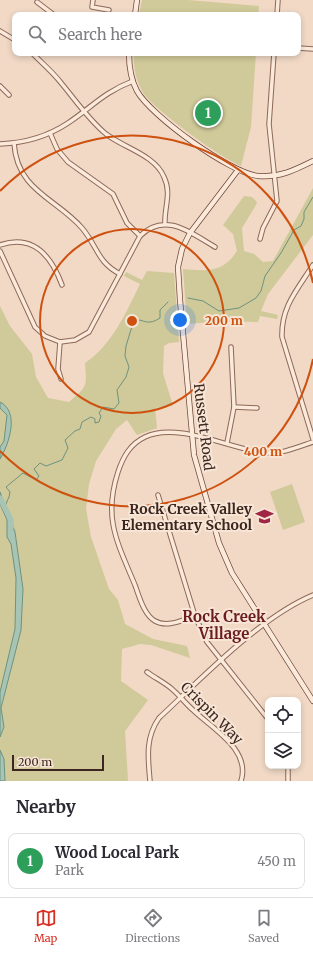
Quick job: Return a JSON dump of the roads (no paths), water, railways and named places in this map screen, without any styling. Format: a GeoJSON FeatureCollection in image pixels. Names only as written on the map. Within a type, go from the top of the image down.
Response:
{"type":"FeatureCollection","features":[{"type":"Feature","properties":{"kind":"street"},"geometry":{"type":"LineString","coordinates":[[94,0],[92,7],[109,10]]}},
{"type":"Feature","properties":{"kind":"street"},"geometry":{"type":"LineString","coordinates":[[135,12],[137,0]]}},
{"type":"Feature","properties":{"kind":"street"},"geometry":{"type":"LineString","coordinates":[[277,12],[278,0]]}},
{"type":"Feature","properties":{"kind":"street"},"geometry":{"type":"LineString","coordinates":[[36,2],[50,12]]}},
{"type":"Feature","properties":{"kind":"street"},"geometry":{"type":"LineString","coordinates":[[0,30],[12,38]]}},
{"type":"Feature","properties":{"kind":"street"},"geometry":{"type":"LineString","coordinates":[[301,48],[313,49]]}},
{"type":"Feature","properties":{"kind":"street"},"geometry":{"type":"LineString","coordinates":[[35,56],[48,68],[84,111],[107,134],[152,161],[160,169],[164,176],[168,193],[165,224]]}},
{"type":"Feature","properties":{"kind":"street"},"geometry":{"type":"LineString","coordinates":[[129,56],[133,81],[142,99],[157,114],[213,156],[238,170],[257,176],[287,174],[313,161]]}},
{"type":"Feature","properties":{"kind":"street"},"geometry":{"type":"LineString","coordinates":[[260,239],[263,228],[277,202],[269,124],[274,56]]}},
{"type":"Feature","properties":{"kind":"street"},"geometry":{"type":"LineString","coordinates":[[0,144],[14,144],[50,133],[68,123],[110,91],[133,81]]}},
{"type":"Feature","properties":{"kind":"street"},"geometry":{"type":"LineString","coordinates":[[0,86],[10,95]]}},
{"type":"Feature","properties":{"kind":"street"},"geometry":{"type":"LineString","coordinates":[[50,133],[58,149],[68,162],[113,194],[127,223],[140,236]]}},
{"type":"Feature","properties":{"kind":"street"},"geometry":{"type":"LineString","coordinates":[[14,144],[18,164],[28,182],[82,228],[103,262],[120,274]]}},
{"type":"Feature","properties":{"kind":"street","name":"Russett Road"},"geometry":{"type":"LineString","coordinates":[[238,170],[190,233],[180,255],[178,282],[192,435],[197,472],[225,559],[232,573],[313,701]]}},
{"type":"Feature","properties":{"kind":"street"},"geometry":{"type":"LineString","coordinates":[[0,251],[35,327],[45,336],[60,342],[75,340],[89,332],[140,236],[151,228],[165,224],[179,226],[215,247]]}},
{"type":"Feature","properties":{"kind":"street"},"geometry":{"type":"LineString","coordinates":[[0,245],[11,241],[21,241],[38,247],[53,265],[62,285]]}},
{"type":"Feature","properties":{"kind":"street"},"geometry":{"type":"LineString","coordinates":[[313,265],[285,309],[281,323],[282,337],[313,439]]}},
{"type":"Feature","properties":{"kind":"street"},"geometry":{"type":"LineString","coordinates":[[60,342],[58,369],[61,379]]}},
{"type":"Feature","properties":{"kind":"street"},"geometry":{"type":"LineString","coordinates":[[227,443],[234,407],[231,347]]}},
{"type":"Feature","properties":{"kind":"street"},"geometry":{"type":"LineString","coordinates":[[234,407],[257,408]]}},
{"type":"Feature","properties":{"kind":"street"},"geometry":{"type":"LineString","coordinates":[[196,616],[167,624],[155,621],[149,617],[117,543],[111,513],[112,493],[120,465],[125,454],[135,443],[144,437],[161,433],[192,435],[227,443],[255,452],[268,453],[285,451],[313,442]]}},
{"type":"Feature","properties":{"kind":"street"},"geometry":{"type":"LineString","coordinates":[[158,495],[196,616],[207,642],[265,715]]}},
{"type":"Feature","properties":{"kind":"street"},"geometry":{"type":"LineString","coordinates":[[150,781],[148,749],[151,733],[159,718],[264,624],[301,601],[313,597]]}},
{"type":"Feature","properties":{"kind":"street","name":"Crispin Way"},"geometry":{"type":"LineString","coordinates":[[147,672],[164,682],[193,711],[228,740],[237,752],[243,770],[241,781]]}},
{"type":"Feature","properties":{"kind":"street"},"geometry":{"type":"LineString","coordinates":[[288,769],[288,781]]}},
{"type":"Feature","properties":{"kind":"waterway"},"geometry":{"type":"LineString","coordinates":[[188,298],[203,301],[219,311],[239,308],[256,298],[261,291],[265,276],[281,253],[294,230],[301,226],[304,219],[304,212],[313,197]]}},
{"type":"Feature","properties":{"kind":"waterway"},"geometry":{"type":"LineString","coordinates":[[5,506],[10,492],[6,487],[23,473],[36,480],[39,476],[34,469],[40,463],[46,466],[62,460],[68,448],[65,440],[75,431],[80,429],[82,422],[91,417],[95,419],[95,423],[99,422],[101,416],[99,413],[103,407],[114,409],[119,403],[117,390],[126,377],[129,367],[125,356],[126,346],[133,323],[140,320],[152,322],[160,318],[160,310],[168,302]]}},
{"type":"Feature","properties":{"kind":"waterway"},"geometry":{"type":"LineString","coordinates":[[0,498],[11,520],[11,527]]}},
{"type":"Feature","properties":{"kind":"place","name":"Wood Local Park"},"geometry":{"type":"Point","coordinates":[208,113]}},
{"type":"Feature","properties":{"kind":"place","name":"Rock Creek Valley Elementary School"},"geometry":{"type":"Point","coordinates":[265,517]}},
{"type":"Feature","properties":{"kind":"district","name":"Rock Creek Village"},"geometry":{"type":"Point","coordinates":[224,624]}}]}
